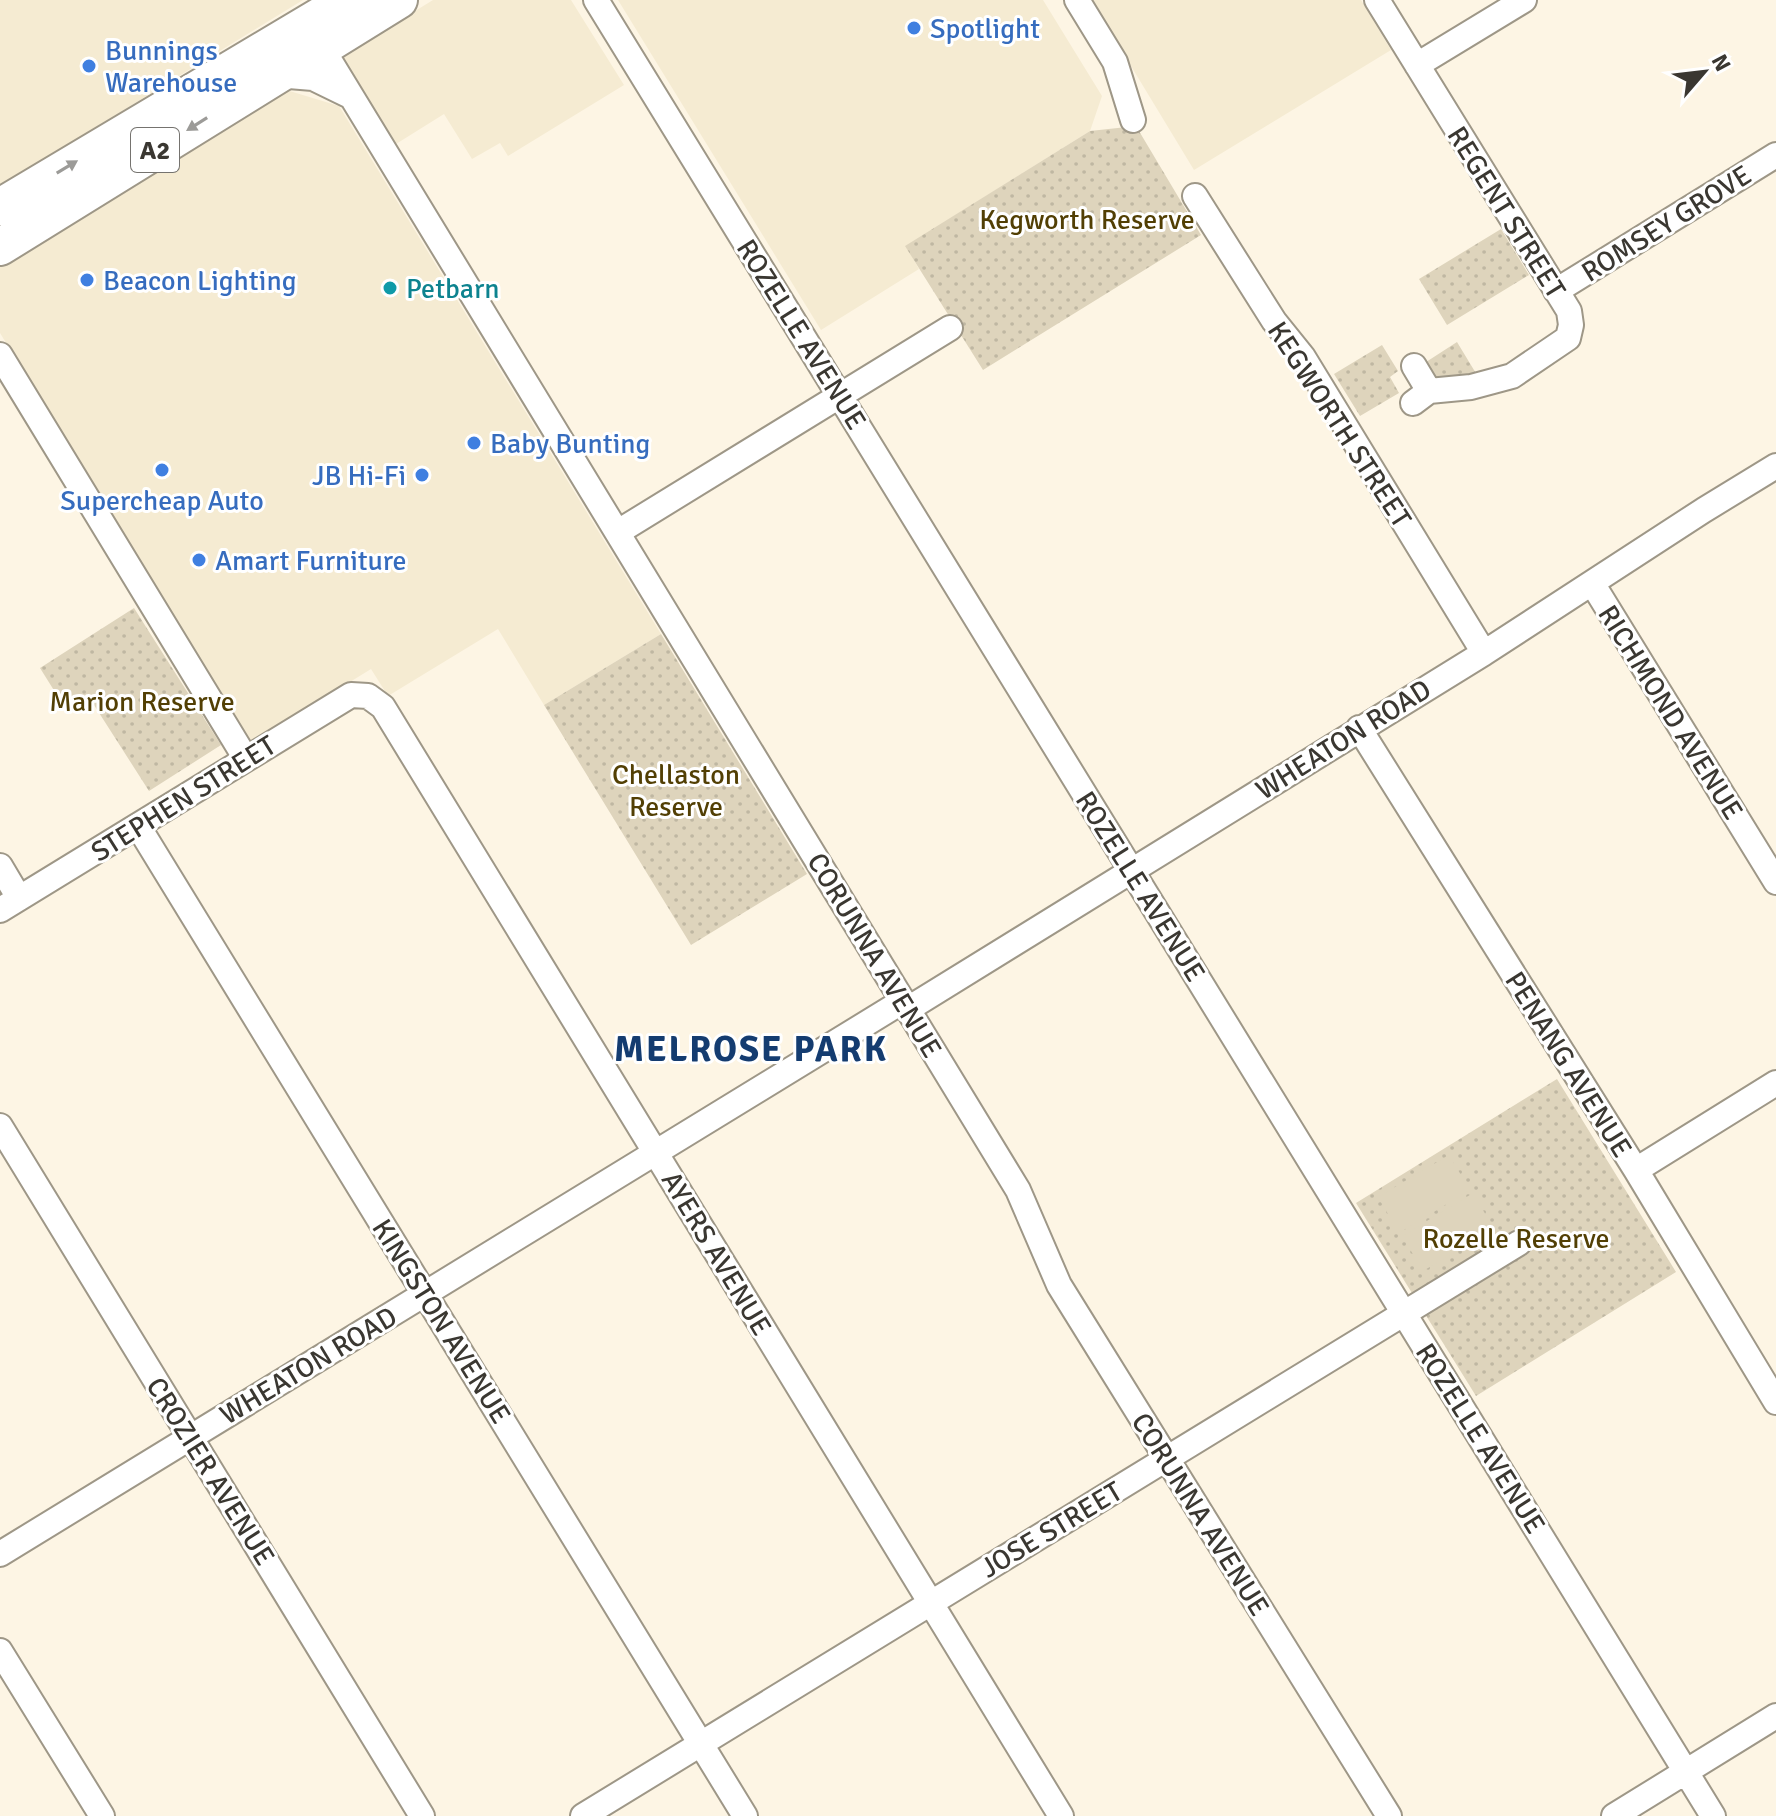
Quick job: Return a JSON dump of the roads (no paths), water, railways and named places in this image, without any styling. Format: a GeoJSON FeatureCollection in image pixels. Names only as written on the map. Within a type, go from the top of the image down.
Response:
{"type":"FeatureCollection","features":[{"type":"Feature","properties":{"kind":"highway","name":"A2"},"geometry":{"type":"LineString","coordinates":[[0,247],[277,75],[347,0]]}},
{"type":"Feature","properties":{"kind":"highway","name":"A2"},"geometry":{"type":"LineString","coordinates":[[0,207],[315,35],[399,0]]}},
{"type":"Feature","properties":{"kind":"street","name":"ROZELLE AVENUE"},"geometry":{"type":"LineString","coordinates":[[596,0],[1713,1816]]}},
{"type":"Feature","properties":{"kind":"street"},"geometry":{"type":"LineString","coordinates":[[1077,0],[1115,62],[1133,120]]}},
{"type":"Feature","properties":{"kind":"street","name":"REGENT STREET"},"geometry":{"type":"LineString","coordinates":[[1377,0],[1569,311],[1571,325],[1568,338],[1557,348],[1512,376],[1471,387],[1421,397],[1414,366]]}},
{"type":"Feature","properties":{"kind":"street"},"geometry":{"type":"LineString","coordinates":[[1417,65],[1524,0]]}},
{"type":"Feature","properties":{"kind":"street","name":"CORUNNA AVENUE"},"geometry":{"type":"LineString","coordinates":[[315,35],[1018,1190],[1059,1285],[1389,1816]]}},
{"type":"Feature","properties":{"kind":"street"},"geometry":{"type":"LineString","coordinates":[[277,75],[313,78],[352,97]]}},
{"type":"Feature","properties":{"kind":"street","name":"ROMSEY GROVE"},"geometry":{"type":"LineString","coordinates":[[1556,291],[1776,155]]}},
{"type":"Feature","properties":{"kind":"street","name":"KEGWORTH STREET"},"geometry":{"type":"LineString","coordinates":[[1195,196],[1274,321],[1303,357],[1484,653]]}},
{"type":"Feature","properties":{"kind":"street"},"geometry":{"type":"LineString","coordinates":[[618,532],[950,328]]}},
{"type":"Feature","properties":{"kind":"street"},"geometry":{"type":"LineString","coordinates":[[0,355],[246,759]]}},
{"type":"Feature","properties":{"kind":"street","name":"WHEATON ROAD"},"geometry":{"type":"LineString","coordinates":[[0,1554],[656,1152],[1132,871],[1484,653],[1776,466]]}},
{"type":"Feature","properties":{"kind":"street","name":"RICHMOND AVENUE"},"geometry":{"type":"LineString","coordinates":[[1592,583],[1776,882]]}},
{"type":"Feature","properties":{"kind":"street","name":"STEPHEN STREET"},"geometry":{"type":"LineString","coordinates":[[10,904],[351,695],[368,696]]}},
{"type":"Feature","properties":{"kind":"street","name":"AYERS AVENUE"},"geometry":{"type":"LineString","coordinates":[[368,696],[383,707],[1061,1816]]}},
{"type":"Feature","properties":{"kind":"street","name":"PENANG AVENUE"},"geometry":{"type":"LineString","coordinates":[[1359,728],[1636,1170],[1776,1402]]}},
{"type":"Feature","properties":{"kind":"street","name":"KINGSTON AVENUE"},"geometry":{"type":"LineString","coordinates":[[138,826],[745,1816]]}},
{"type":"Feature","properties":{"kind":"street"},"geometry":{"type":"LineString","coordinates":[[0,866],[10,904]]}},
{"type":"Feature","properties":{"kind":"street"},"geometry":{"type":"LineString","coordinates":[[1636,1170],[1776,1083]]}},
{"type":"Feature","properties":{"kind":"street","name":"CROZIER AVENUE"},"geometry":{"type":"LineString","coordinates":[[0,1126],[422,1816]]}},
{"type":"Feature","properties":{"kind":"street","name":"JOSE STREET"},"geometry":{"type":"LineString","coordinates":[[583,1816],[1519,1243]]}},
{"type":"Feature","properties":{"kind":"street"},"geometry":{"type":"LineString","coordinates":[[0,1651],[102,1816]]}},
{"type":"Feature","properties":{"kind":"street"},"geometry":{"type":"LineString","coordinates":[[1614,1816],[1776,1716]]}},
{"type":"Feature","properties":{"kind":"place","name":"Spotlight"},"geometry":{"type":"Point","coordinates":[914,28]}},
{"type":"Feature","properties":{"kind":"place","name":"Bunnings Warehouse"},"geometry":{"type":"Point","coordinates":[89,66]}},
{"type":"Feature","properties":{"kind":"place","name":"Beacon Lighting"},"geometry":{"type":"Point","coordinates":[87,280]}},
{"type":"Feature","properties":{"kind":"place","name":"Petbarn"},"geometry":{"type":"Point","coordinates":[390,288]}},
{"type":"Feature","properties":{"kind":"place","name":"Baby Bunting"},"geometry":{"type":"Point","coordinates":[474,443]}},
{"type":"Feature","properties":{"kind":"place","name":"Supercheap Auto"},"geometry":{"type":"Point","coordinates":[162,470]}},
{"type":"Feature","properties":{"kind":"place","name":"JB Hi-Fi"},"geometry":{"type":"Point","coordinates":[422,475]}},
{"type":"Feature","properties":{"kind":"place","name":"Amart Furniture"},"geometry":{"type":"Point","coordinates":[199,560]}},
{"type":"Feature","properties":{"kind":"district","name":"MELROSE PARK"},"geometry":{"type":"Point","coordinates":[751,1048]}},
{"type":"Feature","properties":{"kind":"park label","name":"Kegworth Reserve"},"geometry":{"type":"Point","coordinates":[1087,219]}},
{"type":"Feature","properties":{"kind":"park label","name":"Marion Reserve"},"geometry":{"type":"Point","coordinates":[142,701]}},
{"type":"Feature","properties":{"kind":"park label","name":"Chellaston Reserve"},"geometry":{"type":"Point","coordinates":[676,790]}},
{"type":"Feature","properties":{"kind":"park label","name":"Rozelle Reserve"},"geometry":{"type":"Point","coordinates":[1516,1238]}}]}
